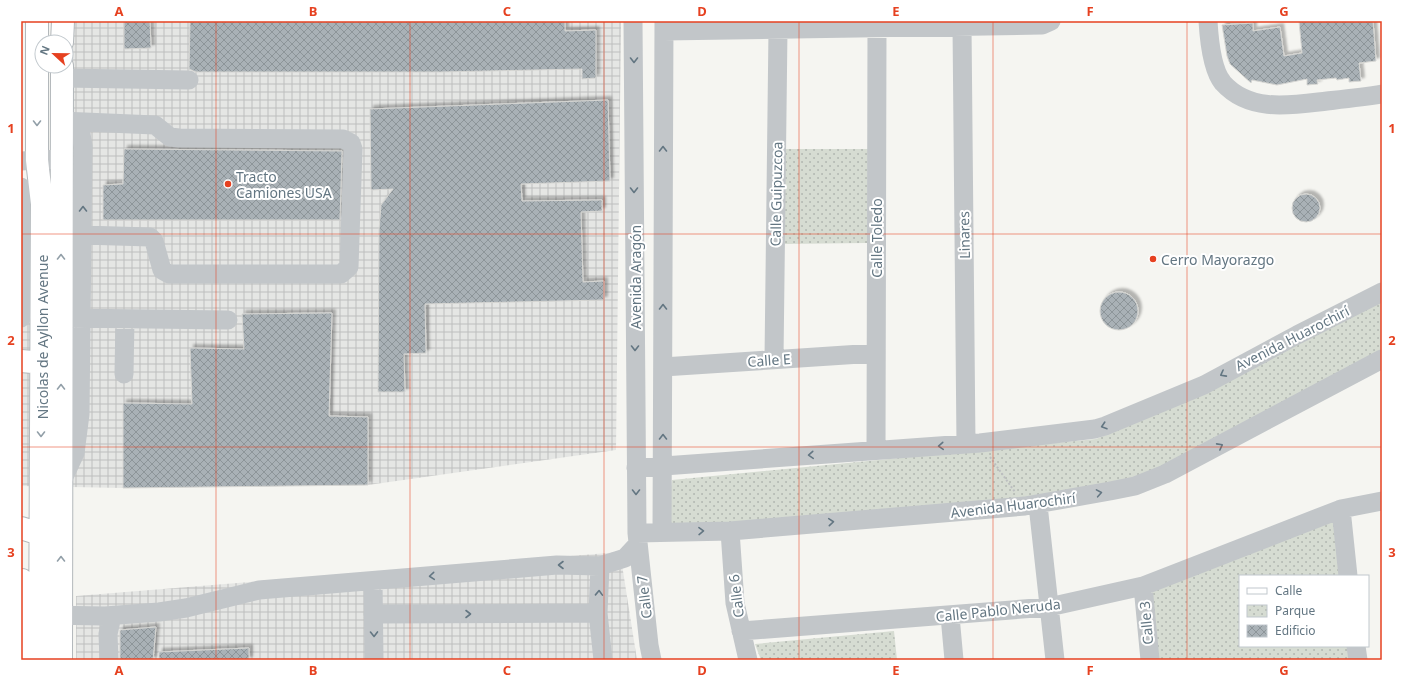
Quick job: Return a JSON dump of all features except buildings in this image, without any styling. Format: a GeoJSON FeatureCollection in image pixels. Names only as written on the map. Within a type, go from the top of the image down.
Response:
{"type":"FeatureCollection","features":[{"type":"Feature","properties":{"kind":"main road","name":"Nicolas de Ayllon Avenue"},"geometry":{"type":"LineString","coordinates":[[37,21],[29,160],[42,204],[41,532],[33,577],[51,615],[61,660]]}},
{"type":"Feature","properties":{"kind":"main road"},"geometry":{"type":"LineString","coordinates":[[62,34],[63,21]]}},
{"type":"Feature","properties":{"kind":"main road","name":"Nicolas de Ayllon Avenue"},"geometry":{"type":"LineString","coordinates":[[41,532],[61,482],[41,363],[71,318],[61,159],[70,121],[62,74]]}},
{"type":"Feature","properties":{"kind":"main road"},"geometry":{"type":"LineString","coordinates":[[21,660],[33,577]]}},
{"type":"Feature","properties":{"kind":"main road","name":"Nicolas de Ayllon Avenue"},"geometry":{"type":"LineString","coordinates":[[40,660],[51,615]]}},
{"type":"Feature","properties":{"kind":"street","name":"Avenida Aragón"},"geometry":{"type":"LineString","coordinates":[[633,21],[637,539]]}},
{"type":"Feature","properties":{"kind":"street"},"geometry":{"type":"LineString","coordinates":[[664,26],[778,29],[877,26],[962,26],[1025,23],[1042,25],[1051,21]]}},
{"type":"Feature","properties":{"kind":"street"},"geometry":{"type":"LineString","coordinates":[[1208,21],[1210,52],[1222,82],[1243,99],[1269,105],[1291,106],[1382,94]]}},
{"type":"Feature","properties":{"kind":"street","name":"Avenida Aragón"},"geometry":{"type":"LineString","coordinates":[[662,532],[664,26]]}},
{"type":"Feature","properties":{"kind":"street","name":"Calle Toledo"},"geometry":{"type":"LineString","coordinates":[[876,450],[877,26]]}},
{"type":"Feature","properties":{"kind":"street","name":"Linares"},"geometry":{"type":"LineString","coordinates":[[962,26],[973,443]]}},
{"type":"Feature","properties":{"kind":"street","name":"Calle Guipuzcoa"},"geometry":{"type":"LineString","coordinates":[[774,359],[778,29]]}},
{"type":"Feature","properties":{"kind":"street"},"geometry":{"type":"LineString","coordinates":[[74,73],[189,80]]}},
{"type":"Feature","properties":{"kind":"street"},"geometry":{"type":"LineString","coordinates":[[70,121],[155,126],[170,137],[179,138],[343,139],[351,143],[353,149],[349,267],[341,274],[169,274],[162,270],[154,241],[150,237],[82,236]]}},
{"type":"Feature","properties":{"kind":"street","name":"Nicolas de Ayllon Avenue"},"geometry":{"type":"LineString","coordinates":[[61,482],[75,453],[80,414],[71,318],[82,236],[83,146],[70,121]]}},
{"type":"Feature","properties":{"kind":"street"},"geometry":{"type":"LineString","coordinates":[[21,318],[21,187],[29,160],[61,159]]}},
{"type":"Feature","properties":{"kind":"street","name":"Avenida Huarochirí"},"geometry":{"type":"LineString","coordinates":[[636,468],[973,443],[1042,436],[1105,426],[1204,385],[1296,335],[1382,292]]}},
{"type":"Feature","properties":{"kind":"street"},"geometry":{"type":"LineString","coordinates":[[71,318],[228,320]]}},
{"type":"Feature","properties":{"kind":"street"},"geometry":{"type":"LineString","coordinates":[[124,374],[125,319]]}},
{"type":"Feature","properties":{"kind":"street","name":"Calle E"},"geometry":{"type":"LineString","coordinates":[[663,367],[876,352]]}},
{"type":"Feature","properties":{"kind":"street","name":"Avenida Huarochirí"},"geometry":{"type":"LineString","coordinates":[[637,539],[662,532],[730,531],[1031,506],[1134,486],[1165,474],[1382,359]]}},
{"type":"Feature","properties":{"kind":"street","name":"Calle Pablo Neruda"},"geometry":{"type":"LineString","coordinates":[[741,631],[950,616],[1049,607],[1143,586],[1341,509],[1382,502]]}},
{"type":"Feature","properties":{"kind":"street"},"geometry":{"type":"LineString","coordinates":[[1031,506],[1049,607],[1055,660]]}},
{"type":"Feature","properties":{"kind":"street"},"geometry":{"type":"LineString","coordinates":[[1341,509],[1348,575]]}},
{"type":"Feature","properties":{"kind":"street","name":"Calle 6"},"geometry":{"type":"LineString","coordinates":[[730,531],[735,604],[748,660]]}},
{"type":"Feature","properties":{"kind":"street"},"geometry":{"type":"LineString","coordinates":[[51,615],[112,616],[186,608],[259,590],[557,565],[600,566],[625,558],[637,539]]}},
{"type":"Feature","properties":{"kind":"street","name":"Calle 7"},"geometry":{"type":"LineString","coordinates":[[637,539],[652,660]]}},
{"type":"Feature","properties":{"kind":"street"},"geometry":{"type":"LineString","coordinates":[[599,659],[598,613],[600,566]]}},
{"type":"Feature","properties":{"kind":"street"},"geometry":{"type":"LineString","coordinates":[[373,581],[374,660]]}},
{"type":"Feature","properties":{"kind":"street","name":"Calle 3"},"geometry":{"type":"LineString","coordinates":[[1143,586],[1150,660]]}},
{"type":"Feature","properties":{"kind":"street"},"geometry":{"type":"LineString","coordinates":[[373,614],[598,613]]}},
{"type":"Feature","properties":{"kind":"street"},"geometry":{"type":"LineString","coordinates":[[108,660],[108,634],[112,616]]}},
{"type":"Feature","properties":{"kind":"street"},"geometry":{"type":"LineString","coordinates":[[950,616],[954,660]]}},
{"type":"Feature","properties":{"kind":"street"},"geometry":{"type":"LineString","coordinates":[[1356,647],[1358,660]]}},
{"type":"Feature","properties":{"kind":"path"},"geometry":{"type":"LineString","coordinates":[[973,443],[1031,506]]}},
{"type":"Feature","properties":{"kind":"shaded area"},"geometry":{"type":"Polygon","coordinates":[[[63,21],[621,21],[616,450],[368,485],[123,488],[21,486],[21,270],[55,255],[66,74],[74,74],[74,34],[65,34],[63,21]]]}},
{"type":"Feature","properties":{"kind":"shaded area"},"geometry":{"type":"Polygon","coordinates":[[[620,552],[637,660],[76,660],[76,596],[620,552]]]}},
{"type":"Feature","properties":{"kind":"green space"},"geometry":{"type":"Polygon","coordinates":[[[784,149],[868,149],[867,243],[785,244],[784,149]]]}},
{"type":"Feature","properties":{"kind":"green space"},"geometry":{"type":"Polygon","coordinates":[[[1382,301],[1382,350],[1155,472],[1130,481],[1035,497],[733,525],[666,523],[672,480],[1096,439],[1141,420],[1382,301]]]}},
{"type":"Feature","properties":{"kind":"green space"},"geometry":{"type":"Polygon","coordinates":[[[1333,516],[1340,575],[1239,575],[1239,647],[1348,647],[1349,660],[1157,660],[1152,592],[1333,516]]]}},
{"type":"Feature","properties":{"kind":"green space"},"geometry":{"type":"Polygon","coordinates":[[[894,631],[897,660],[761,660],[755,644],[894,631]]]}},
{"type":"Feature","properties":{"kind":"place","name":"Tracto Camiones USA"},"geometry":{"type":"Point","coordinates":[228,184]}},
{"type":"Feature","properties":{"kind":"place","name":"Cerro Mayorazgo"},"geometry":{"type":"Point","coordinates":[1153,259]}}]}
